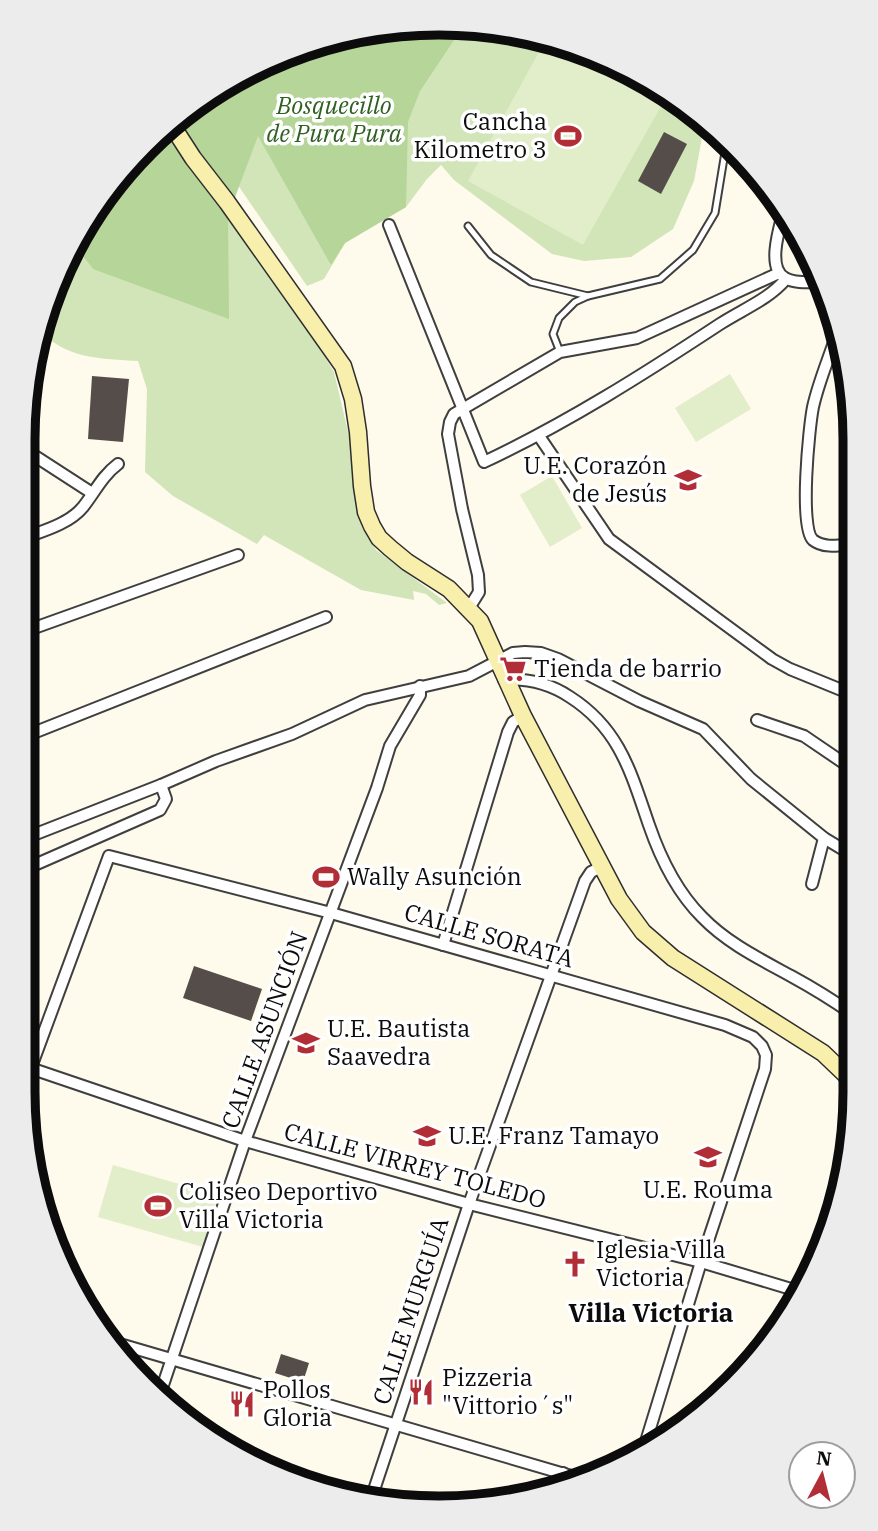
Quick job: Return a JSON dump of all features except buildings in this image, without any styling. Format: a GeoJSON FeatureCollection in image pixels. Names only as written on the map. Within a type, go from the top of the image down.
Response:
{"type":"FeatureCollection","features":[{"type":"Feature","properties":{"kind":"street"},"geometry":{"type":"LineString","coordinates":[[176,132],[192,158],[343,366],[354,408],[366,512],[379,538],[407,562],[449,589],[480,621],[504,680],[601,867],[643,932],[673,958],[822,1053],[843,1072]]}},
{"type":"Feature","properties":{"kind":"street"},"geometry":{"type":"LineString","coordinates":[[389,225],[484,462],[539,436],[775,292],[782,276],[776,260],[776,243],[781,224]]}},
{"type":"Feature","properties":{"kind":"street"},"geometry":{"type":"LineString","coordinates":[[469,608],[479,592],[478,575],[448,434],[454,414],[560,352],[637,338],[782,276],[810,280]]}},
{"type":"Feature","properties":{"kind":"street"},"geometry":{"type":"LineString","coordinates":[[832,346],[812,410],[804,506],[807,532],[813,540],[824,545],[843,544]]}},
{"type":"Feature","properties":{"kind":"street"},"geometry":{"type":"LineString","coordinates":[[539,436],[609,539],[772,659],[843,691]]}},
{"type":"Feature","properties":{"kind":"street"},"geometry":{"type":"LineString","coordinates":[[35,456],[92,493]]}},
{"type":"Feature","properties":{"kind":"street"},"geometry":{"type":"LineString","coordinates":[[35,533],[69,519],[81,509],[104,475],[118,464]]}},
{"type":"Feature","properties":{"kind":"street"},"geometry":{"type":"LineString","coordinates":[[35,628],[238,555]]}},
{"type":"Feature","properties":{"kind":"street"},"geometry":{"type":"LineString","coordinates":[[35,732],[326,617]]}},
{"type":"Feature","properties":{"kind":"street"},"geometry":{"type":"LineString","coordinates":[[35,834],[216,761],[292,734],[365,700],[468,676],[513,653],[541,653],[703,729],[751,779],[824,838],[843,849]]}},
{"type":"Feature","properties":{"kind":"street"},"geometry":{"type":"LineString","coordinates":[[504,680],[534,681],[549,686],[590,710],[622,751],[668,867],[703,919],[743,950],[843,1008]]}},
{"type":"Feature","properties":{"kind":"street","name":"CALLE ASUNCIÓN"},"geometry":{"type":"LineString","coordinates":[[163,1387],[245,1141],[377,788],[390,746],[420,695],[420,686]]}},
{"type":"Feature","properties":{"kind":"street"},"geometry":{"type":"LineString","coordinates":[[443,945],[508,732],[513,722],[523,716]]}},
{"type":"Feature","properties":{"kind":"street"},"geometry":{"type":"LineString","coordinates":[[757,720],[804,736],[843,763]]}},
{"type":"Feature","properties":{"kind":"street"},"geometry":{"type":"LineString","coordinates":[[35,865],[160,810],[166,799],[161,785]]}},
{"type":"Feature","properties":{"kind":"street"},"geometry":{"type":"LineString","coordinates":[[812,884],[824,838]]}},
{"type":"Feature","properties":{"kind":"street","name":"CALLE SORATA"},"geometry":{"type":"LineString","coordinates":[[35,1044],[109,856],[331,913],[725,1025],[753,1037],[762,1046],[766,1055],[765,1069],[701,1262]]}},
{"type":"Feature","properties":{"kind":"street","name":"CALLE MURGUÍA"},"geometry":{"type":"LineString","coordinates":[[374,1491],[469,1204],[585,881],[592,872],[601,867]]}},
{"type":"Feature","properties":{"kind":"street","name":"CALLE VIRREY TOLEDO"},"geometry":{"type":"LineString","coordinates":[[35,1070],[245,1141],[469,1204],[701,1262],[791,1289]]}},
{"type":"Feature","properties":{"kind":"street"},"geometry":{"type":"LineString","coordinates":[[647,1438],[701,1262]]}},
{"type":"Feature","properties":{"kind":"street"},"geometry":{"type":"LineString","coordinates":[[125,1346],[569,1475]]}},
{"type":"Feature","properties":{"kind":"street"},"geometry":{"type":"LineString","coordinates":[[562,1477],[563,1473]]}},
{"type":"Feature","properties":{"kind":"lane"},"geometry":{"type":"LineString","coordinates":[[560,352],[553,334],[559,318],[575,302],[587,296],[660,279],[693,250],[715,213],[726,154]]}},
{"type":"Feature","properties":{"kind":"lane"},"geometry":{"type":"LineString","coordinates":[[468,226],[491,255],[531,282],[587,296]]}},
{"type":"Feature","properties":{"kind":"green space"},"geometry":{"type":"Polygon","coordinates":[[[413,36],[465,36],[518,43],[569,56],[618,77],[663,103],[703,133],[694,181],[673,229],[631,257],[584,261],[552,254],[454,180],[441,165],[406,207],[345,243],[324,279],[307,286],[192,119],[237,89],[309,56],[386,38],[413,36]]]}},
{"type":"Feature","properties":{"kind":"green space","name":"Bosquecillo de Pura Pura"},"geometry":{"type":"Polygon","coordinates":[[[457,36],[420,91],[408,122],[406,207],[345,243],[331,265],[258,136],[228,216],[229,319],[93,269],[81,253],[118,193],[153,153],[193,118],[215,103],[284,66],[334,49],[386,38],[457,36]]]}},
{"type":"Feature","properties":{"kind":"green space","name":"Cancha Kilometro 3"},"geometry":{"type":"Polygon","coordinates":[[[541,48],[594,66],[663,103],[583,245],[468,181],[541,48]]]}},
{"type":"Feature","properties":{"kind":"green space"},"geometry":{"type":"Polygon","coordinates":[[[228,216],[298,312],[334,372],[349,436],[356,502],[362,528],[376,550],[447,603],[439,605],[426,594],[413,591],[414,600],[361,590],[264,535],[257,544],[173,496],[145,472],[147,389],[138,361],[98,358],[71,352],[48,337],[56,309],[81,253],[93,269],[228,216]]]}},
{"type":"Feature","properties":{"kind":"green space"},"geometry":{"type":"Polygon","coordinates":[[[730,374],[751,409],[696,442],[675,408],[730,374]]]}},
{"type":"Feature","properties":{"kind":"green space"},"geometry":{"type":"Polygon","coordinates":[[[552,476],[582,528],[550,547],[520,495],[552,476]]]}},
{"type":"Feature","properties":{"kind":"green space","name":"Coliseo Deportivo Villa Victoria"},"geometry":{"type":"Polygon","coordinates":[[[113,1165],[218,1195],[203,1247],[98,1217],[113,1165]]]}},
{"type":"Feature","properties":{"kind":"place","name":"Cancha Kilometro 3"},"geometry":{"type":"Point","coordinates":[568,136]}},
{"type":"Feature","properties":{"kind":"place","name":"U.E. Corazón de Jesús"},"geometry":{"type":"Point","coordinates":[688,480]}},
{"type":"Feature","properties":{"kind":"place","name":"Tienda de barrio"},"geometry":{"type":"Point","coordinates":[513,669]}},
{"type":"Feature","properties":{"kind":"place","name":"Wally Asunción"},"geometry":{"type":"Point","coordinates":[326,877]}},
{"type":"Feature","properties":{"kind":"place","name":"U.E. Bautista Saavedra"},"geometry":{"type":"Point","coordinates":[306,1043]}},
{"type":"Feature","properties":{"kind":"place","name":"U.E. Franz Tamayo"},"geometry":{"type":"Point","coordinates":[427,1136]}},
{"type":"Feature","properties":{"kind":"place","name":"U.E. Rouma"},"geometry":{"type":"Point","coordinates":[708,1157]}},
{"type":"Feature","properties":{"kind":"place","name":"Coliseo Deportivo Villa Victoria"},"geometry":{"type":"Point","coordinates":[158,1206]}},
{"type":"Feature","properties":{"kind":"place","name":"Iglesia Villa Victoria"},"geometry":{"type":"Point","coordinates":[575,1264]}},
{"type":"Feature","properties":{"kind":"place","name":"Pizzeria \"Vittorio´s\""},"geometry":{"type":"Point","coordinates":[421,1392]}},
{"type":"Feature","properties":{"kind":"place","name":"Pollos Gloria"},"geometry":{"type":"Point","coordinates":[242,1404]}},
{"type":"Feature","properties":{"kind":"district","name":"Villa Victoria"},"geometry":{"type":"Point","coordinates":[651,1313]}}]}
